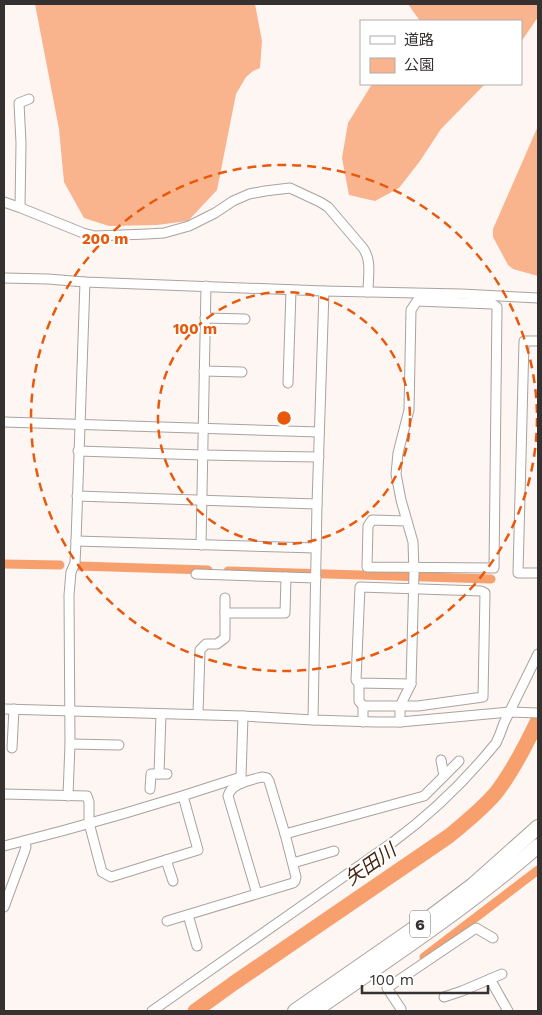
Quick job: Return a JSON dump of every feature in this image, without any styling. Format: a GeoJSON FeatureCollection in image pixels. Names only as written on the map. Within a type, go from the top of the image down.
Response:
{"type":"FeatureCollection","features":[{"type":"Feature","properties":{"kind":"highway","name":"6"},"geometry":{"type":"LineString","coordinates":[[295,1011],[429,918],[473,885],[538,827]]}},
{"type":"Feature","properties":{"kind":"highway","name":"6"},"geometry":{"type":"LineString","coordinates":[[314,1011],[437,926],[538,846]]}},
{"type":"Feature","properties":{"kind":"street"},"geometry":{"type":"LineString","coordinates":[[20,207],[21,143],[19,103],[29,99]]}},
{"type":"Feature","properties":{"kind":"street"},"geometry":{"type":"LineString","coordinates":[[4,202],[95,236],[147,234],[164,233],[189,226],[249,194],[265,190],[290,188],[328,207],[363,248],[368,255],[368,292]]}},
{"type":"Feature","properties":{"kind":"street"},"geometry":{"type":"LineString","coordinates":[[4,278],[538,298]]}},
{"type":"Feature","properties":{"kind":"street"},"geometry":{"type":"LineString","coordinates":[[68,796],[70,744],[69,595],[71,572],[75,563],[85,282]]}},
{"type":"Feature","properties":{"kind":"street"},"geometry":{"type":"LineString","coordinates":[[201,545],[206,286]]}},
{"type":"Feature","properties":{"kind":"street"},"geometry":{"type":"LineString","coordinates":[[288,384],[291,290]]}},
{"type":"Feature","properties":{"kind":"street"},"geometry":{"type":"LineString","coordinates":[[313,720],[318,457],[324,291]]}},
{"type":"Feature","properties":{"kind":"street"},"geometry":{"type":"LineString","coordinates":[[400,722],[400,706],[411,684],[414,577],[413,542],[396,474],[398,453],[409,410],[411,310],[417,301],[493,304],[497,308],[494,568],[414,577],[360,587],[356,680],[360,684],[359,701],[364,706],[400,706],[418,706],[483,697],[485,593],[481,591],[414,577],[366,567],[368,526],[372,520],[407,521]]}},
{"type":"Feature","properties":{"kind":"street"},"geometry":{"type":"LineString","coordinates":[[205,318],[245,319]]}},
{"type":"Feature","properties":{"kind":"street"},"geometry":{"type":"LineString","coordinates":[[538,340],[524,340],[518,573],[538,573]]}},
{"type":"Feature","properties":{"kind":"street"},"geometry":{"type":"LineString","coordinates":[[204,371],[242,372]]}},
{"type":"Feature","properties":{"kind":"street"},"geometry":{"type":"LineString","coordinates":[[4,422],[319,432]]}},
{"type":"Feature","properties":{"kind":"street"},"geometry":{"type":"LineString","coordinates":[[78,451],[318,457]]}},
{"type":"Feature","properties":{"kind":"street"},"geometry":{"type":"LineString","coordinates":[[77,496],[317,504]]}},
{"type":"Feature","properties":{"kind":"street"},"geometry":{"type":"LineString","coordinates":[[76,541],[316,548]]}},
{"type":"Feature","properties":{"kind":"street"},"geometry":{"type":"LineString","coordinates":[[196,574],[286,578],[316,573]]}},
{"type":"Feature","properties":{"kind":"street"},"geometry":{"type":"LineString","coordinates":[[225,613],[285,613],[286,578]]}},
{"type":"Feature","properties":{"kind":"street"},"geometry":{"type":"LineString","coordinates":[[198,714],[200,650],[206,644],[216,644],[225,638],[225,598]]}},
{"type":"Feature","properties":{"kind":"street"},"geometry":{"type":"LineString","coordinates":[[152,1011],[393,842],[448,795],[491,749],[504,723],[513,713],[538,654]]}},
{"type":"Feature","properties":{"kind":"street"},"geometry":{"type":"LineString","coordinates":[[360,684],[411,684]]}},
{"type":"Feature","properties":{"kind":"street"},"geometry":{"type":"LineString","coordinates":[[363,722],[364,706]]}},
{"type":"Feature","properties":{"kind":"street"},"geometry":{"type":"LineString","coordinates":[[12,748],[14,709]]}},
{"type":"Feature","properties":{"kind":"street"},"geometry":{"type":"LineString","coordinates":[[4,710],[198,714],[363,722],[400,722],[513,713],[538,713]]}},
{"type":"Feature","properties":{"kind":"street"},"geometry":{"type":"LineString","coordinates":[[150,789],[151,774],[163,774],[161,714]]}},
{"type":"Feature","properties":{"kind":"street"},"geometry":{"type":"LineString","coordinates":[[242,780],[243,716]]}},
{"type":"Feature","properties":{"kind":"street"},"geometry":{"type":"LineString","coordinates":[[70,744],[120,745]]}},
{"type":"Feature","properties":{"kind":"street"},"geometry":{"type":"LineString","coordinates":[[441,760],[444,776]]}},
{"type":"Feature","properties":{"kind":"street"},"geometry":{"type":"LineString","coordinates":[[285,834],[424,796],[459,761]]}},
{"type":"Feature","properties":{"kind":"street"},"geometry":{"type":"LineString","coordinates":[[4,846],[242,780],[262,777],[268,779],[285,834],[296,881],[167,921]]}},
{"type":"Feature","properties":{"kind":"street"},"geometry":{"type":"LineString","coordinates":[[242,780],[231,788],[228,796],[256,894]]}},
{"type":"Feature","properties":{"kind":"street"},"geometry":{"type":"LineString","coordinates":[[4,794],[87,796],[89,802],[89,823],[102,872],[111,877],[198,850],[183,796]]}},
{"type":"Feature","properties":{"kind":"street"},"geometry":{"type":"LineString","coordinates":[[4,907],[26,847],[24,841]]}},
{"type":"Feature","properties":{"kind":"street"},"geometry":{"type":"LineString","coordinates":[[292,863],[334,851]]}},
{"type":"Feature","properties":{"kind":"street"},"geometry":{"type":"LineString","coordinates":[[166,860],[173,881]]}},
{"type":"Feature","properties":{"kind":"street"},"geometry":{"type":"LineString","coordinates":[[188,915],[197,946]]}},
{"type":"Feature","properties":{"kind":"street"},"geometry":{"type":"LineString","coordinates":[[401,1011],[386,988],[476,928],[493,938]]}},
{"type":"Feature","properties":{"kind":"street"},"geometry":{"type":"LineString","coordinates":[[444,997],[462,992],[502,974]]}},
{"type":"Feature","properties":{"kind":"street"},"geometry":{"type":"LineString","coordinates":[[490,979],[508,1011]]}},
{"type":"Feature","properties":{"kind":"green space"},"geometry":{"type":"Polygon","coordinates":[[[35,4],[255,4],[262,41],[260,68],[246,77],[236,94],[217,190],[188,221],[157,225],[109,226],[84,218],[64,182],[59,129],[35,4]]]}},
{"type":"Feature","properties":{"kind":"green space"},"geometry":{"type":"Polygon","coordinates":[[[408,4],[538,4],[538,17],[522,41],[522,20],[419,20],[408,4]]]}},
{"type":"Feature","properties":{"kind":"green space"},"geometry":{"type":"Polygon","coordinates":[[[371,85],[484,85],[441,129],[399,188],[375,201],[349,195],[342,158],[348,123],[371,85]]]}},
{"type":"Feature","properties":{"kind":"green space"},"geometry":{"type":"Polygon","coordinates":[[[538,126],[538,276],[513,269],[508,265],[493,237],[493,229],[538,126]]]}},
{"type":"Feature","properties":{"kind":"waterway"},"geometry":{"type":"LineString","coordinates":[[4,564],[60,565]]}},
{"type":"Feature","properties":{"kind":"waterway"},"geometry":{"type":"LineString","coordinates":[[78,566],[208,570]]}},
{"type":"Feature","properties":{"kind":"waterway"},"geometry":{"type":"LineString","coordinates":[[228,571],[491,579]]}},
{"type":"Feature","properties":{"kind":"waterway","name":"矢田川"},"geometry":{"type":"LineString","coordinates":[[195,1011],[449,836],[479,811],[495,794],[507,777],[538,720]]}},
{"type":"Feature","properties":{"kind":"waterway"},"geometry":{"type":"LineString","coordinates":[[424,957],[538,870]]}}]}
